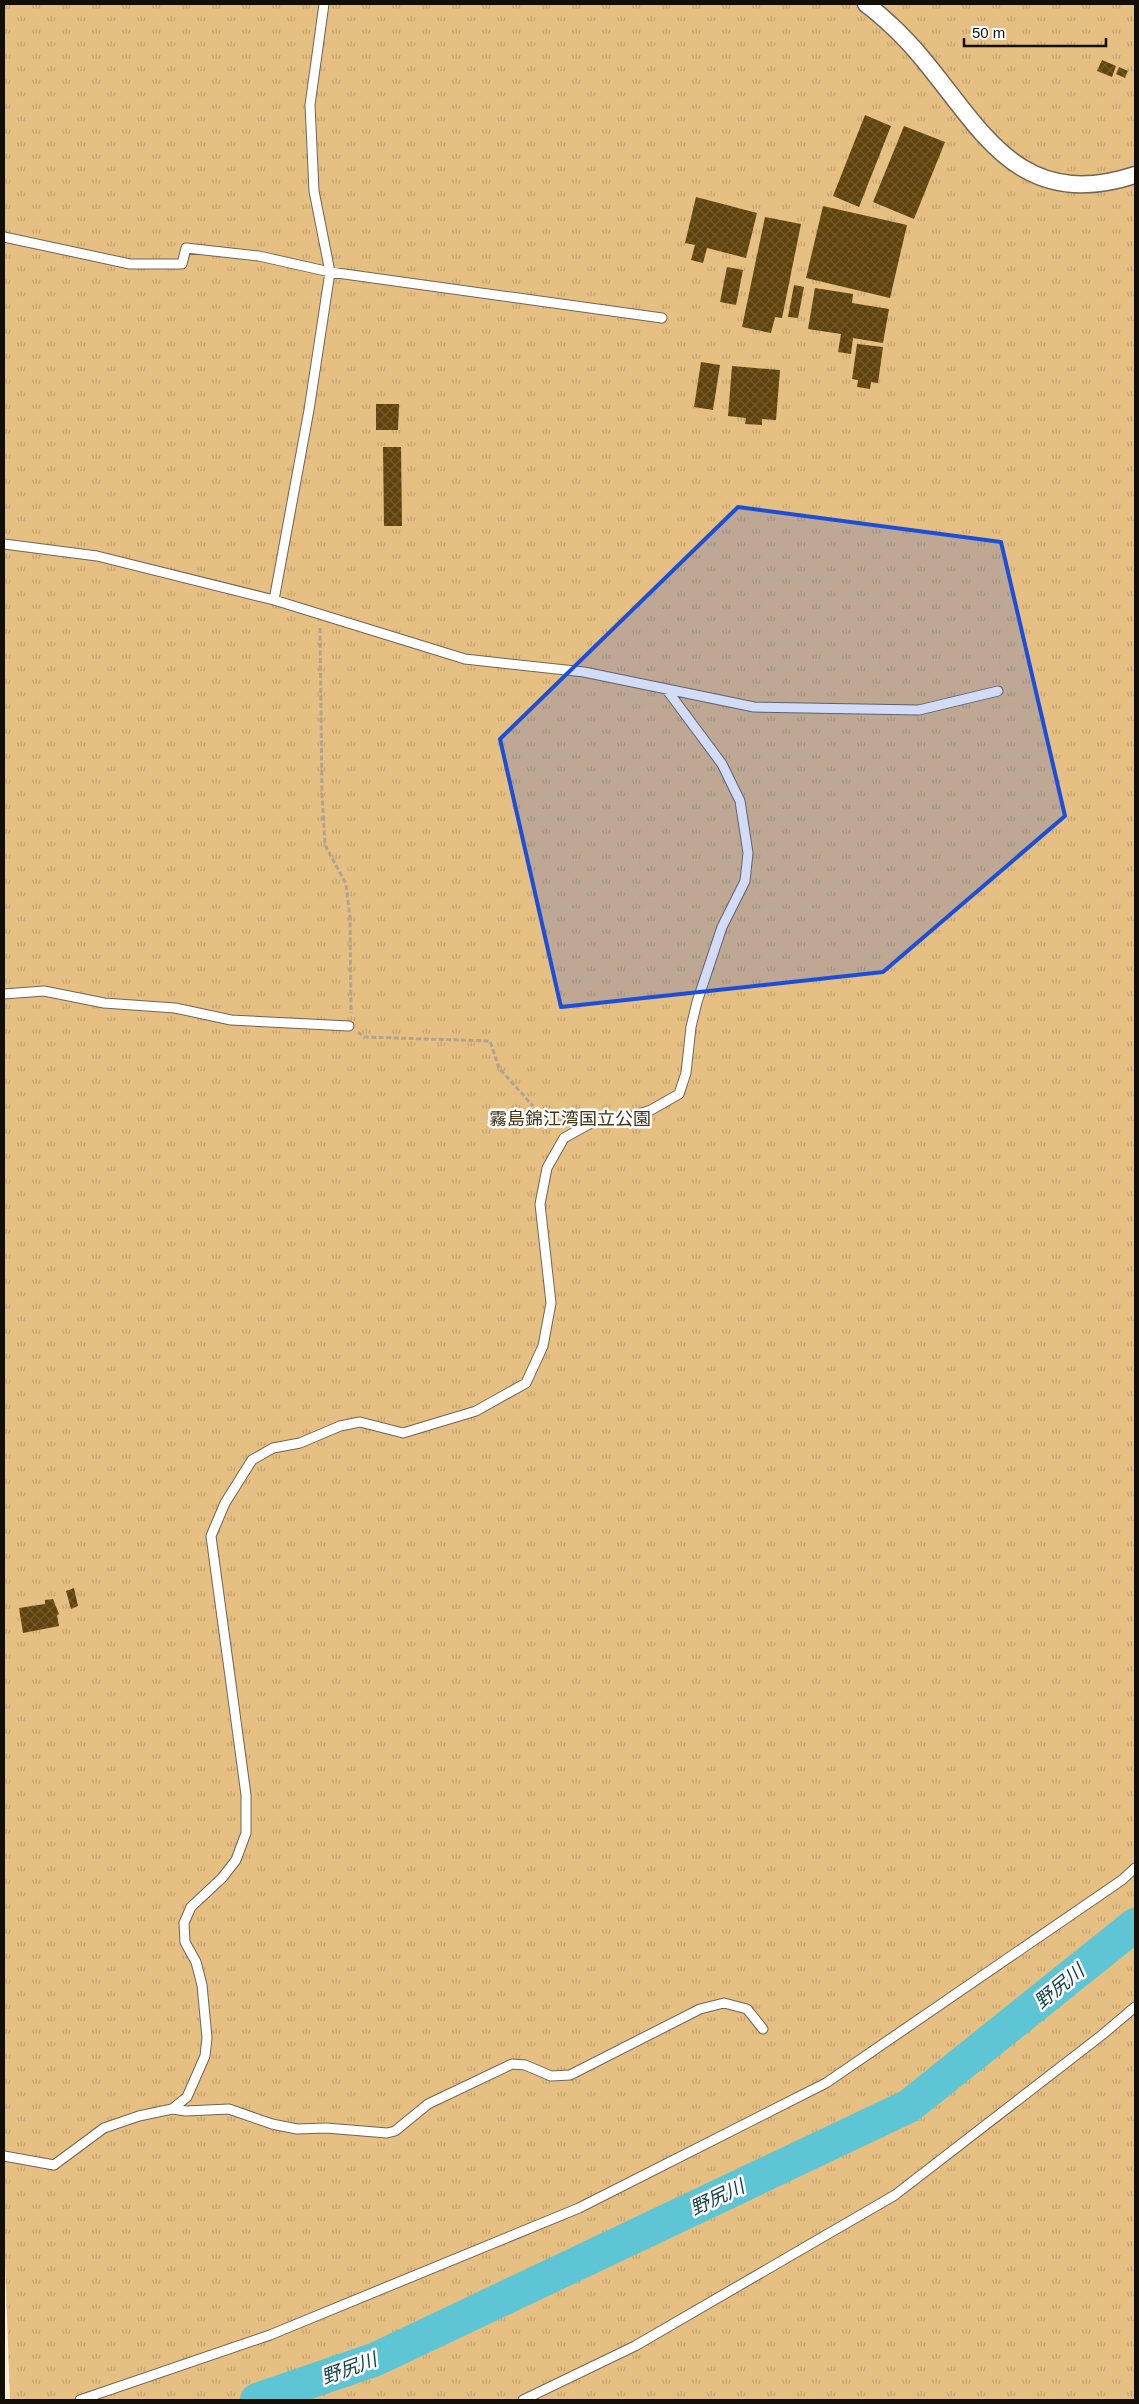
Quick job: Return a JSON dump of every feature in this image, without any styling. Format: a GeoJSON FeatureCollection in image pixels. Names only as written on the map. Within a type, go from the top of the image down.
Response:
{"type":"FeatureCollection","features":[{"type":"Feature","properties":{"kind":"street"},"geometry":{"type":"LineString","coordinates":[[866,4],[909,42],[987,139],[1009,160],[1030,174],[1052,182],[1084,186],[1110,183],[1135,175]]}},
{"type":"Feature","properties":{"kind":"lane"},"geometry":{"type":"LineString","coordinates":[[274,600],[309,410],[330,272],[314,191],[310,105],[324,4]]}},
{"type":"Feature","properties":{"kind":"lane"},"geometry":{"type":"LineString","coordinates":[[4,237],[130,264],[182,264],[186,248],[259,256],[330,272],[662,318]]}},
{"type":"Feature","properties":{"kind":"lane"},"geometry":{"type":"LineString","coordinates":[[4,544],[97,556],[274,600],[320,612],[465,659],[584,672],[754,707],[920,710],[998,691]]}},
{"type":"Feature","properties":{"kind":"lane"},"geometry":{"type":"LineString","coordinates":[[172,2109],[187,2098],[205,2056],[207,2038],[202,1985],[196,1962],[185,1942],[184,1923],[191,1908],[222,1878],[236,1860],[246,1833],[246,1795],[212,1536],[225,1504],[252,1460],[273,1448],[300,1443],[340,1426],[360,1422],[403,1433],[476,1410],[526,1383],[543,1346],[551,1303],[540,1204],[547,1168],[564,1138],[590,1123],[621,1120],[651,1110],[679,1094],[686,1074],[690,1027],[697,1002],[722,926],[745,880],[748,853],[740,801],[722,764],[667,690]]}},
{"type":"Feature","properties":{"kind":"lane"},"geometry":{"type":"LineString","coordinates":[[4,994],[44,990],[104,1004],[175,1008],[231,1020],[350,1026]]}},
{"type":"Feature","properties":{"kind":"lane"},"geometry":{"type":"LineString","coordinates":[[80,2400],[270,2336],[579,2208],[826,2083],[1114,1886],[1135,1868]]}},
{"type":"Feature","properties":{"kind":"lane"},"geometry":{"type":"LineString","coordinates":[[4,2156],[54,2164],[104,2128],[139,2116],[172,2109],[186,2111],[229,2109],[272,2124],[297,2129],[326,2128],[387,2133],[394,2131],[428,2104],[512,2064],[525,2065],[551,2076],[570,2075],[700,2009],[724,2003],[747,2010],[763,2029]]}},
{"type":"Feature","properties":{"kind":"lane"},"geometry":{"type":"LineString","coordinates":[[523,2400],[635,2346],[895,2194],[1102,2035],[1135,2007]]}},
{"type":"Feature","properties":{"kind":"path"},"geometry":{"type":"LineString","coordinates":[[320,612],[322,794],[325,845],[346,884],[350,936],[352,1008],[350,1026],[364,1037],[490,1042],[499,1068],[533,1106]]}},
{"type":"Feature","properties":{"kind":"highlighted area"},"geometry":{"type":"Polygon","coordinates":[[[738,507],[1001,542],[1065,816],[883,972],[561,1007],[500,739],[738,507]]]}},
{"type":"Feature","properties":{"kind":"green space","name":"霧島錦江湾国立公園"},"geometry":{"type":"Polygon","coordinates":[[[4,4],[1135,4],[1135,2400],[10,2400],[4,2234],[4,4]]]}},
{"type":"Feature","properties":{"kind":"building"},"geometry":{"type":"Polygon","coordinates":[[[1102,60],[1116,66],[1112,77],[1097,71],[1102,60]]]}},
{"type":"Feature","properties":{"kind":"building"},"geometry":{"type":"Polygon","coordinates":[[[1119,67],[1128,71],[1125,78],[1116,74],[1119,67]]]}},
{"type":"Feature","properties":{"kind":"building"},"geometry":{"type":"Polygon","coordinates":[[[865,115],[891,126],[859,207],[833,196],[865,115]]]}},
{"type":"Feature","properties":{"kind":"building"},"geometry":{"type":"Polygon","coordinates":[[[904,126],[945,142],[914,219],[873,202],[904,126]]]}},
{"type":"Feature","properties":{"kind":"building"},"geometry":{"type":"Polygon","coordinates":[[[696,197],[757,213],[746,258],[707,248],[703,263],[691,260],[695,245],[685,243],[696,197]]]}},
{"type":"Feature","properties":{"kind":"building"},"geometry":{"type":"Polygon","coordinates":[[[823,206],[907,225],[890,298],[806,278],[823,206]]]}},
{"type":"Feature","properties":{"kind":"building"},"geometry":{"type":"Polygon","coordinates":[[[765,217],[801,224],[782,318],[775,317],[771,333],[742,327],[765,217]]]}},
{"type":"Feature","properties":{"kind":"building"},"geometry":{"type":"Polygon","coordinates":[[[727,267],[743,270],[736,305],[720,302],[727,267]]]}},
{"type":"Feature","properties":{"kind":"building"},"geometry":{"type":"Polygon","coordinates":[[[794,285],[804,287],[798,318],[788,317],[794,285]]]}},
{"type":"Feature","properties":{"kind":"building"},"geometry":{"type":"Polygon","coordinates":[[[815,288],[853,294],[852,303],[889,309],[883,343],[853,338],[851,354],[838,352],[841,334],[808,329],[815,288]]]}},
{"type":"Feature","properties":{"kind":"building"},"geometry":{"type":"Polygon","coordinates":[[[857,344],[883,347],[878,383],[871,382],[870,389],[857,387],[858,380],[852,379],[857,344]]]}},
{"type":"Feature","properties":{"kind":"building"},"geometry":{"type":"Polygon","coordinates":[[[701,362],[720,365],[713,410],[694,407],[701,362]]]}},
{"type":"Feature","properties":{"kind":"building"},"geometry":{"type":"Polygon","coordinates":[[[732,366],[780,370],[776,420],[762,419],[762,425],[745,424],[746,418],[728,416],[732,366]]]}},
{"type":"Feature","properties":{"kind":"building"},"geometry":{"type":"Polygon","coordinates":[[[376,404],[399,404],[398,430],[376,430],[376,404]]]}},
{"type":"Feature","properties":{"kind":"building"},"geometry":{"type":"Polygon","coordinates":[[[383,447],[401,447],[402,526],[384,526],[383,447]]]}},
{"type":"Feature","properties":{"kind":"building"},"geometry":{"type":"Polygon","coordinates":[[[74,1588],[78,1606],[71,1609],[66,1591],[74,1588]]]}},
{"type":"Feature","properties":{"kind":"building"},"geometry":{"type":"Polygon","coordinates":[[[53,1599],[59,1614],[57,1615],[59,1626],[23,1633],[19,1608],[45,1604],[45,1600],[53,1599]]]}},
{"type":"Feature","properties":{"kind":"waterway","name":"野尻川"},"geometry":{"type":"LineString","coordinates":[[257,2400],[376,2359],[909,2106],[1135,1925]]}}]}
